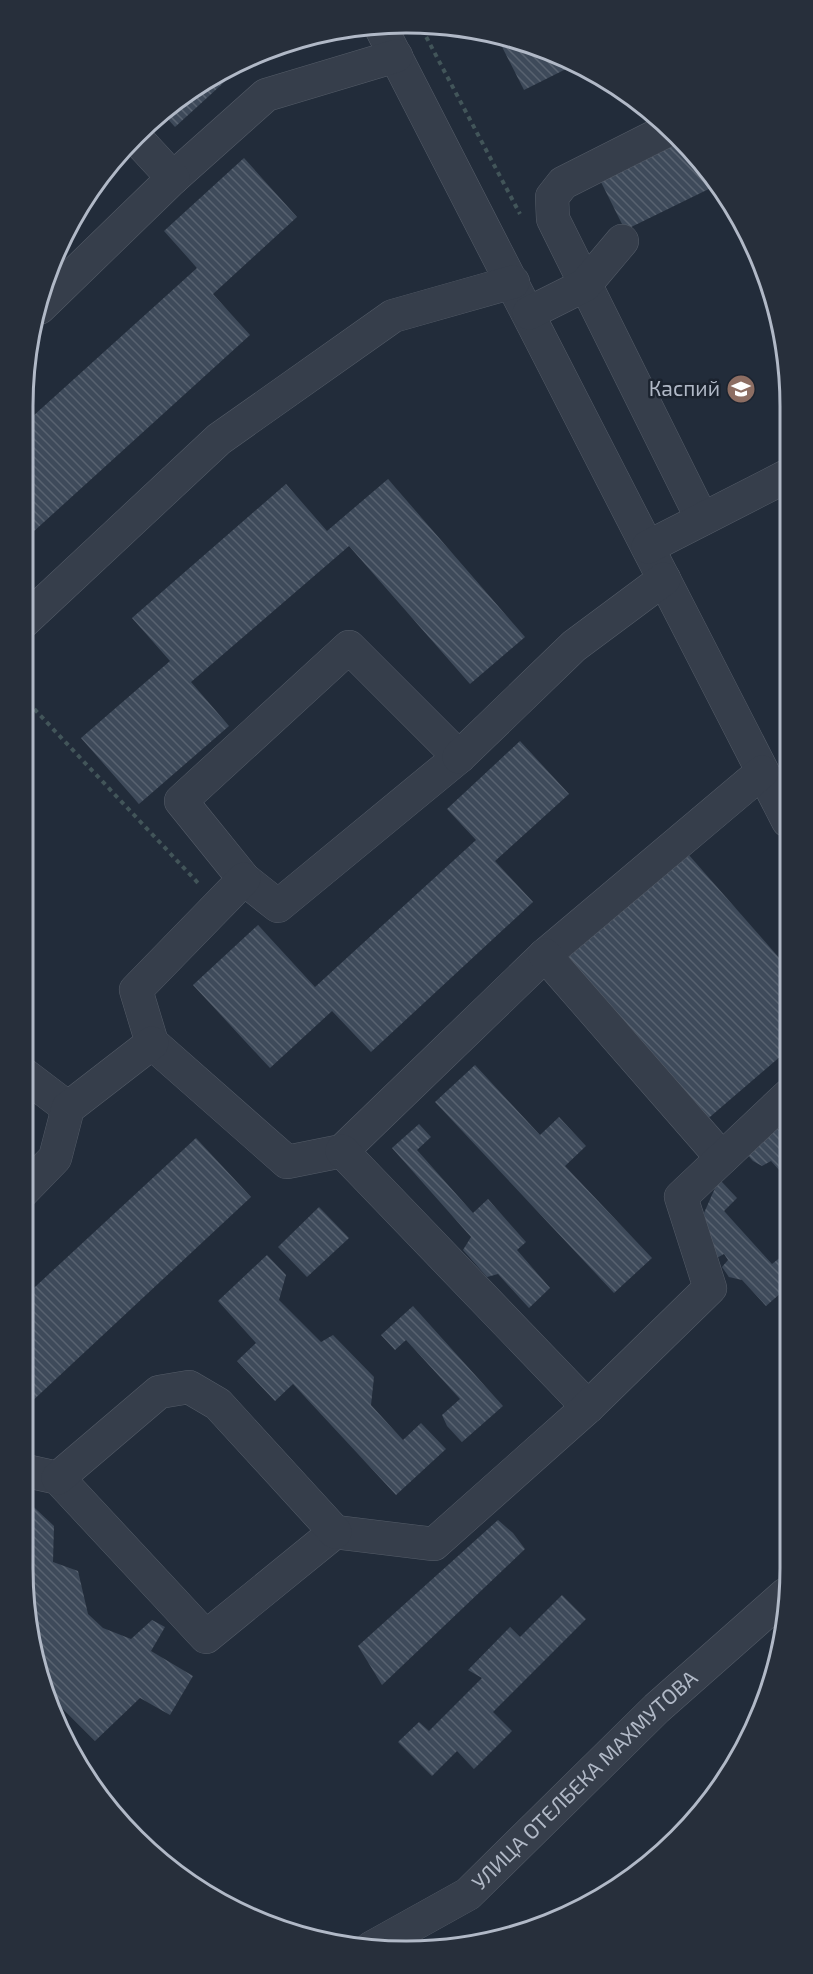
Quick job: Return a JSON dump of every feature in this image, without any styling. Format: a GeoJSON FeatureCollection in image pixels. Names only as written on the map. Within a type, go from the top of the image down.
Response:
{"type":"FeatureCollection","features":[{"type":"Feature","properties":{"kind":"street"},"geometry":{"type":"LineString","coordinates":[[384,34],[780,806]]}},
{"type":"Feature","properties":{"kind":"street"},"geometry":{"type":"LineString","coordinates":[[50,298],[173,178],[266,95],[396,56]]}},
{"type":"Feature","properties":{"kind":"street"},"geometry":{"type":"LineString","coordinates":[[661,133],[563,183],[552,197],[553,219],[702,519]]}},
{"type":"Feature","properties":{"kind":"street"},"geometry":{"type":"LineString","coordinates":[[141,143],[173,178]]}},
{"type":"Feature","properties":{"kind":"street"},"geometry":{"type":"LineString","coordinates":[[529,313],[585,285],[622,241]]}},
{"type":"Feature","properties":{"kind":"street"},"geometry":{"type":"LineString","coordinates":[[33,613],[219,438],[393,316],[513,282]]}},
{"type":"Feature","properties":{"kind":"street"},"geometry":{"type":"LineString","coordinates":[[648,547],[780,480]]}},
{"type":"Feature","properties":{"kind":"street"},"geometry":{"type":"LineString","coordinates":[[459,757],[349,647],[181,801],[244,879],[278,906],[459,757],[574,646],[664,579]]}},
{"type":"Feature","properties":{"kind":"street"},"geometry":{"type":"LineString","coordinates":[[244,879],[136,990],[152,1043],[287,1162],[342,1150],[545,956],[762,772]]}},
{"type":"Feature","properties":{"kind":"street"},"geometry":{"type":"LineString","coordinates":[[545,956],[722,1158]]}},
{"type":"Feature","properties":{"kind":"street"},"geometry":{"type":"LineString","coordinates":[[33,1181],[55,1158],[68,1108],[152,1043]]}},
{"type":"Feature","properties":{"kind":"street"},"geometry":{"type":"LineString","coordinates":[[33,1081],[68,1108]]}},
{"type":"Feature","properties":{"kind":"street"},"geometry":{"type":"LineString","coordinates":[[58,1478],[159,1392],[189,1387],[218,1404],[335,1532],[434,1544],[588,1407],[710,1287],[681,1197],[780,1103]]}},
{"type":"Feature","properties":{"kind":"street"},"geometry":{"type":"LineString","coordinates":[[342,1150],[588,1407]]}},
{"type":"Feature","properties":{"kind":"street"},"geometry":{"type":"LineString","coordinates":[[33,1472],[58,1478],[206,1637],[335,1532]]}},
{"type":"Feature","properties":{"kind":"street","name":"УЛИЦА ОТЕЛБЕКА МАХМУТОВА"},"geometry":{"type":"LineString","coordinates":[[385,1940],[468,1894],[657,1708],[778,1601]]}},
{"type":"Feature","properties":{"kind":"path"},"geometry":{"type":"LineString","coordinates":[[425,34],[525,224]]}},
{"type":"Feature","properties":{"kind":"path"},"geometry":{"type":"LineString","coordinates":[[33,708],[219,906]]}},
{"type":"Feature","properties":{"kind":"building"},"geometry":{"type":"Polygon","coordinates":[[[501,46],[549,61],[566,69],[524,90],[501,46]]]}},
{"type":"Feature","properties":{"kind":"building"},"geometry":{"type":"Polygon","coordinates":[[[228,79],[175,127],[168,119],[199,96],[228,79]]]}},
{"type":"Feature","properties":{"kind":"building"},"geometry":{"type":"Polygon","coordinates":[[[672,143],[710,189],[625,230],[599,178],[672,143]]]}},
{"type":"Feature","properties":{"kind":"building"},"geometry":{"type":"Polygon","coordinates":[[[244,158],[297,217],[213,294],[250,335],[33,532],[33,416],[197,268],[164,231],[244,158]]]}},
{"type":"Feature","properties":{"kind":"building"},"geometry":{"type":"Polygon","coordinates":[[[388,479],[525,637],[470,684],[349,546],[191,682],[229,726],[139,804],[81,738],[170,661],[132,618],[286,484],[327,531],[388,479]]]}},
{"type":"Feature","properties":{"kind":"building"},"geometry":{"type":"Polygon","coordinates":[[[520,741],[569,794],[495,861],[533,902],[371,1052],[332,1011],[270,1068],[193,985],[258,925],[315,987],[476,840],[447,809],[520,741]]]}},
{"type":"Feature","properties":{"kind":"building"},"geometry":{"type":"Polygon","coordinates":[[[688,854],[780,959],[780,1057],[704,1122],[563,962],[688,854]]]}},
{"type":"Feature","properties":{"kind":"building"},"geometry":{"type":"Polygon","coordinates":[[[475,1065],[540,1135],[559,1117],[586,1146],[565,1166],[652,1258],[614,1293],[435,1102],[475,1065]]]}},
{"type":"Feature","properties":{"kind":"building"},"geometry":{"type":"Polygon","coordinates":[[[419,1124],[431,1137],[417,1150],[473,1213],[488,1199],[526,1242],[517,1250],[550,1288],[529,1308],[498,1274],[487,1277],[463,1250],[471,1237],[392,1148],[419,1124]]]}},
{"type":"Feature","properties":{"kind":"building"},"geometry":{"type":"Polygon","coordinates":[[[774,1124],[780,1131],[780,1171],[771,1161],[762,1166],[753,1161],[744,1151],[774,1124]]]}},
{"type":"Feature","properties":{"kind":"building"},"geometry":{"type":"Polygon","coordinates":[[[196,1138],[251,1197],[33,1400],[33,1289],[196,1138]]]}},
{"type":"Feature","properties":{"kind":"building"},"geometry":{"type":"Polygon","coordinates":[[[719,1179],[737,1198],[724,1211],[772,1264],[780,1258],[780,1294],[766,1306],[742,1280],[729,1277],[722,1267],[728,1260],[724,1254],[713,1260],[704,1213],[719,1179]]]}},
{"type":"Feature","properties":{"kind":"building"},"geometry":{"type":"Polygon","coordinates":[[[319,1207],[349,1238],[307,1277],[278,1247],[319,1207]]]}},
{"type":"Feature","properties":{"kind":"building"},"geometry":{"type":"Polygon","coordinates":[[[267,1255],[286,1275],[279,1300],[321,1342],[333,1335],[374,1377],[371,1405],[403,1440],[421,1423],[446,1449],[396,1495],[293,1384],[275,1401],[237,1361],[256,1343],[218,1301],[267,1255]]]}},
{"type":"Feature","properties":{"kind":"building"},"geometry":{"type":"Polygon","coordinates":[[[413,1306],[503,1406],[462,1442],[447,1426],[442,1415],[460,1399],[406,1340],[395,1350],[381,1335],[413,1306]]]}},
{"type":"Feature","properties":{"kind":"building"},"geometry":{"type":"Polygon","coordinates":[[[33,1506],[54,1526],[53,1562],[78,1571],[88,1614],[103,1628],[131,1639],[152,1620],[165,1627],[151,1651],[193,1676],[170,1715],[140,1698],[95,1741],[59,1705],[46,1664],[36,1616],[34,1592],[33,1506]]]}},
{"type":"Feature","properties":{"kind":"building"},"geometry":{"type":"Polygon","coordinates":[[[498,1520],[513,1533],[525,1549],[382,1685],[358,1646],[498,1520]]]}},
{"type":"Feature","properties":{"kind":"building"},"geometry":{"type":"Polygon","coordinates":[[[562,1595],[586,1619],[493,1712],[512,1731],[474,1769],[457,1751],[432,1776],[398,1742],[419,1722],[429,1731],[482,1678],[468,1670],[510,1627],[520,1637],[562,1595]]]}},
{"type":"Feature","properties":{"kind":"place","name":"Каспий"},"geometry":{"type":"Point","coordinates":[741,389]}}]}
